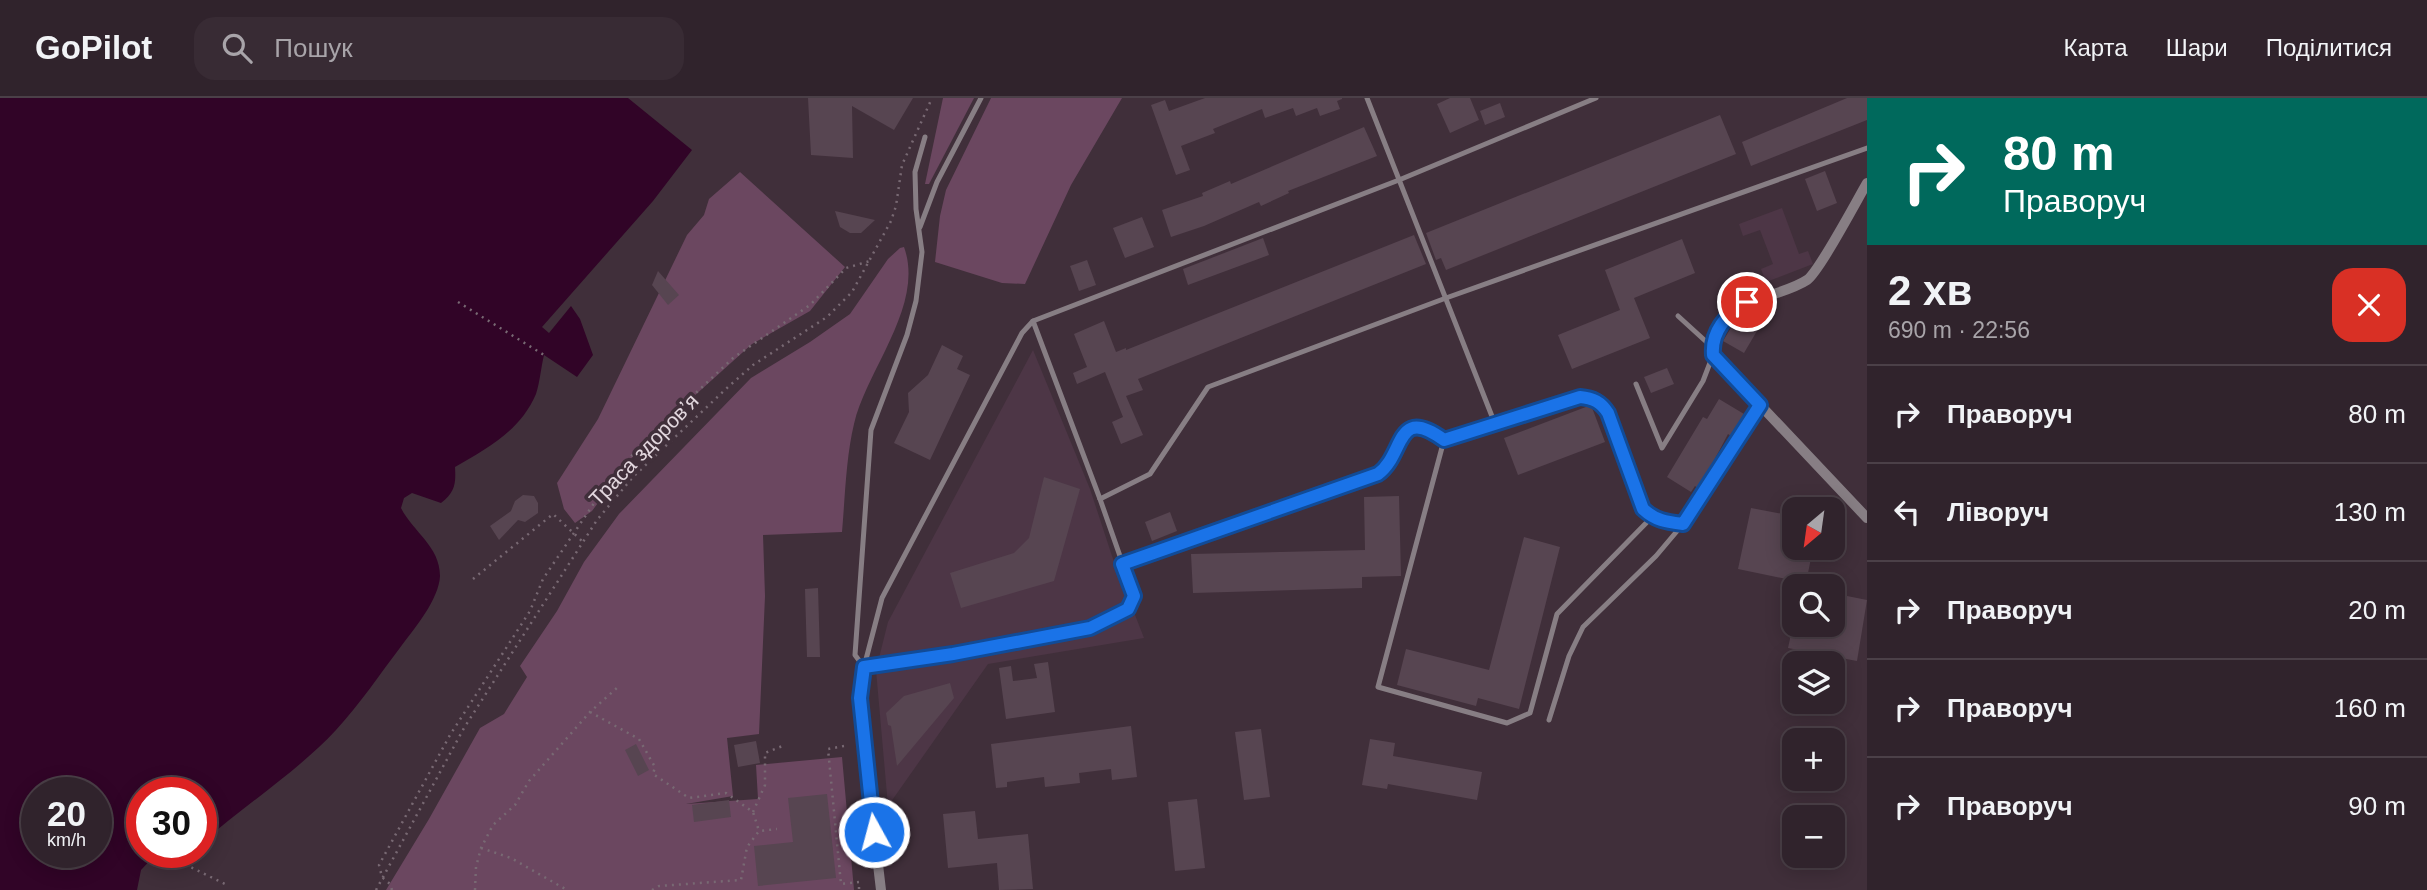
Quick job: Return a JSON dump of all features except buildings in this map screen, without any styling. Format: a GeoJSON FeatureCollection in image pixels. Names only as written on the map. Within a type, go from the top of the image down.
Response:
{"type":"FeatureCollection","features":[{"type":"Feature","properties":{"kind":"street"},"geometry":{"type":"LineString","coordinates":[[1867,183],[1808,280],[1736,308],[1720,326],[1713,351],[1867,518]]}},
{"type":"Feature","properties":{"kind":"street"},"geometry":{"type":"LineString","coordinates":[[864,667],[860,698],[862,729],[881,890]]}},
{"type":"Feature","properties":{"kind":"lane"},"geometry":{"type":"LineString","coordinates":[[919,229],[937,182],[981,98]]}},
{"type":"Feature","properties":{"kind":"lane"},"geometry":{"type":"LineString","coordinates":[[1367,98],[1496,424]]}},
{"type":"Feature","properties":{"kind":"lane"},"geometry":{"type":"LineString","coordinates":[[864,667],[882,598],[1022,334],[1033,321],[1399,180],[1596,98]]}},
{"type":"Feature","properties":{"kind":"lane"},"geometry":{"type":"LineString","coordinates":[[864,667],[855,655],[871,430],[907,335],[916,301],[922,252],[915,172],[925,137]]}},
{"type":"Feature","properties":{"kind":"lane"},"geometry":{"type":"LineString","coordinates":[[1100,499],[1150,474],[1208,387],[1446,298],[1867,148]]}},
{"type":"Feature","properties":{"kind":"lane"},"geometry":{"type":"LineString","coordinates":[[1636,384],[1662,448],[1703,381],[1713,351],[1678,316]]}},
{"type":"Feature","properties":{"kind":"lane"},"geometry":{"type":"LineString","coordinates":[[864,667],[953,654],[1090,628],[1128,609],[1134,596],[1033,321]]}},
{"type":"Feature","properties":{"kind":"lane"},"geometry":{"type":"LineString","coordinates":[[1122,564],[1378,474],[1391,461],[1399,439],[1414,428],[1424,428],[1444,440],[1580,397],[1597,401],[1608,413],[1643,509],[1663,522],[1683,524]]}},
{"type":"Feature","properties":{"kind":"lane"},"geometry":{"type":"LineString","coordinates":[[1549,720],[1569,656],[1583,627],[1656,556],[1683,524],[1760,405]]}},
{"type":"Feature","properties":{"kind":"lane"},"geometry":{"type":"LineString","coordinates":[[1444,440],[1378,687],[1507,723],[1530,713],[1557,614],[1652,517]]}},
{"type":"Feature","properties":{"kind":"path","name":"Траса здоров’я"},"geometry":{"type":"LineString","coordinates":[[376,890],[464,728],[597,520],[633,477],[671,439],[753,365],[828,317],[852,292],[891,221],[902,165],[932,98]]}},
{"type":"Feature","properties":{"kind":"path"},"geometry":{"type":"LineString","coordinates":[[392,890],[382,877],[379,865],[444,747],[530,611],[543,579],[611,478],[649,437],[733,358],[810,305],[846,268],[871,260]]}},
{"type":"Feature","properties":{"kind":"path"},"geometry":{"type":"LineString","coordinates":[[458,302],[544,355]]}},
{"type":"Feature","properties":{"kind":"path"},"geometry":{"type":"LineString","coordinates":[[473,579],[553,514],[583,542]]}},
{"type":"Feature","properties":{"kind":"path"},"geometry":{"type":"LineString","coordinates":[[475,890],[476,867],[481,848],[493,825],[515,805],[529,781],[590,712],[618,687]]}},
{"type":"Feature","properties":{"kind":"path"},"geometry":{"type":"LineString","coordinates":[[590,712],[639,739],[655,767],[653,774],[688,798],[726,793],[753,812],[759,831]]}},
{"type":"Feature","properties":{"kind":"path"},"geometry":{"type":"LineString","coordinates":[[753,812],[765,785],[765,753],[785,745]]}},
{"type":"Feature","properties":{"kind":"path"},"geometry":{"type":"LineString","coordinates":[[844,746],[828,749],[841,884],[859,882],[859,890]]}},
{"type":"Feature","properties":{"kind":"path"},"geometry":{"type":"LineString","coordinates":[[652,890],[659,886],[741,880],[747,847],[759,831],[777,829]]}},
{"type":"Feature","properties":{"kind":"path"},"geometry":{"type":"LineString","coordinates":[[481,848],[511,858],[567,890]]}},
{"type":"Feature","properties":{"kind":"path"},"geometry":{"type":"LineString","coordinates":[[192,868],[229,886]]}},
{"type":"Feature","properties":{"kind":"shaded area"},"geometry":{"type":"Polygon","coordinates":[[[0,98],[628,98],[692,150],[653,201],[542,327],[549,333],[571,306],[580,319],[593,355],[577,377],[544,355],[536,394],[529,407],[502,437],[455,467],[454,487],[446,499],[441,503],[412,493],[404,498],[401,508],[436,556],[439,585],[419,622],[362,699],[320,746],[217,831],[217,777],[126,777],[126,868],[143,868],[137,890],[0,890],[0,98]]]}},
{"type":"Feature","properties":{"kind":"shaded area"},"geometry":{"type":"Polygon","coordinates":[[[943,98],[974,98],[929,184],[925,184],[943,98]]]}},
{"type":"Feature","properties":{"kind":"shaded area"},"geometry":{"type":"Polygon","coordinates":[[[991,98],[1122,98],[1071,185],[1025,284],[1002,283],[935,262],[946,190],[991,98]]]}},
{"type":"Feature","properties":{"kind":"shaded area"},"geometry":{"type":"Polygon","coordinates":[[[740,172],[845,267],[810,311],[752,344],[663,424],[628,462],[592,511],[575,523],[564,509],[557,483],[598,419],[687,235],[704,215],[709,199],[740,172]]]}},
{"type":"Feature","properties":{"kind":"shaded area"},"geometry":{"type":"Polygon","coordinates":[[[1782,208],[1799,254],[1808,251],[1813,264],[1766,282],[1761,269],[1773,264],[1760,230],[1743,236],[1739,224],[1782,208]]]}},
{"type":"Feature","properties":{"kind":"shaded area"},"geometry":{"type":"Polygon","coordinates":[[[904,247],[908,269],[907,291],[892,337],[870,381],[854,424],[847,464],[842,532],[763,535],[765,596],[759,734],[727,738],[733,796],[686,804],[758,799],[756,765],[842,757],[854,890],[386,890],[480,728],[504,714],[527,677],[520,666],[557,611],[584,562],[619,514],[751,378],[850,314],[888,259],[904,247]]]}},
{"type":"Feature","properties":{"kind":"shaded area"},"geometry":{"type":"Polygon","coordinates":[[[1033,350],[1090,489],[1112,556],[1144,638],[988,664],[888,806],[876,670],[888,622],[1033,350]]]}},
{"type":"Feature","properties":{"kind":"route"},"geometry":{"type":"LineString","coordinates":[[874,832],[860,698],[864,667],[953,654],[1090,628],[1128,609],[1134,596],[1122,564],[1378,474],[1391,461],[1399,439],[1414,428],[1424,428],[1444,440],[1580,397],[1589,397],[1603,406],[1608,413],[1643,509],[1663,522],[1683,524],[1760,405],[1713,355],[1712,346],[1720,326],[1736,308],[1747,302]]}}]}
